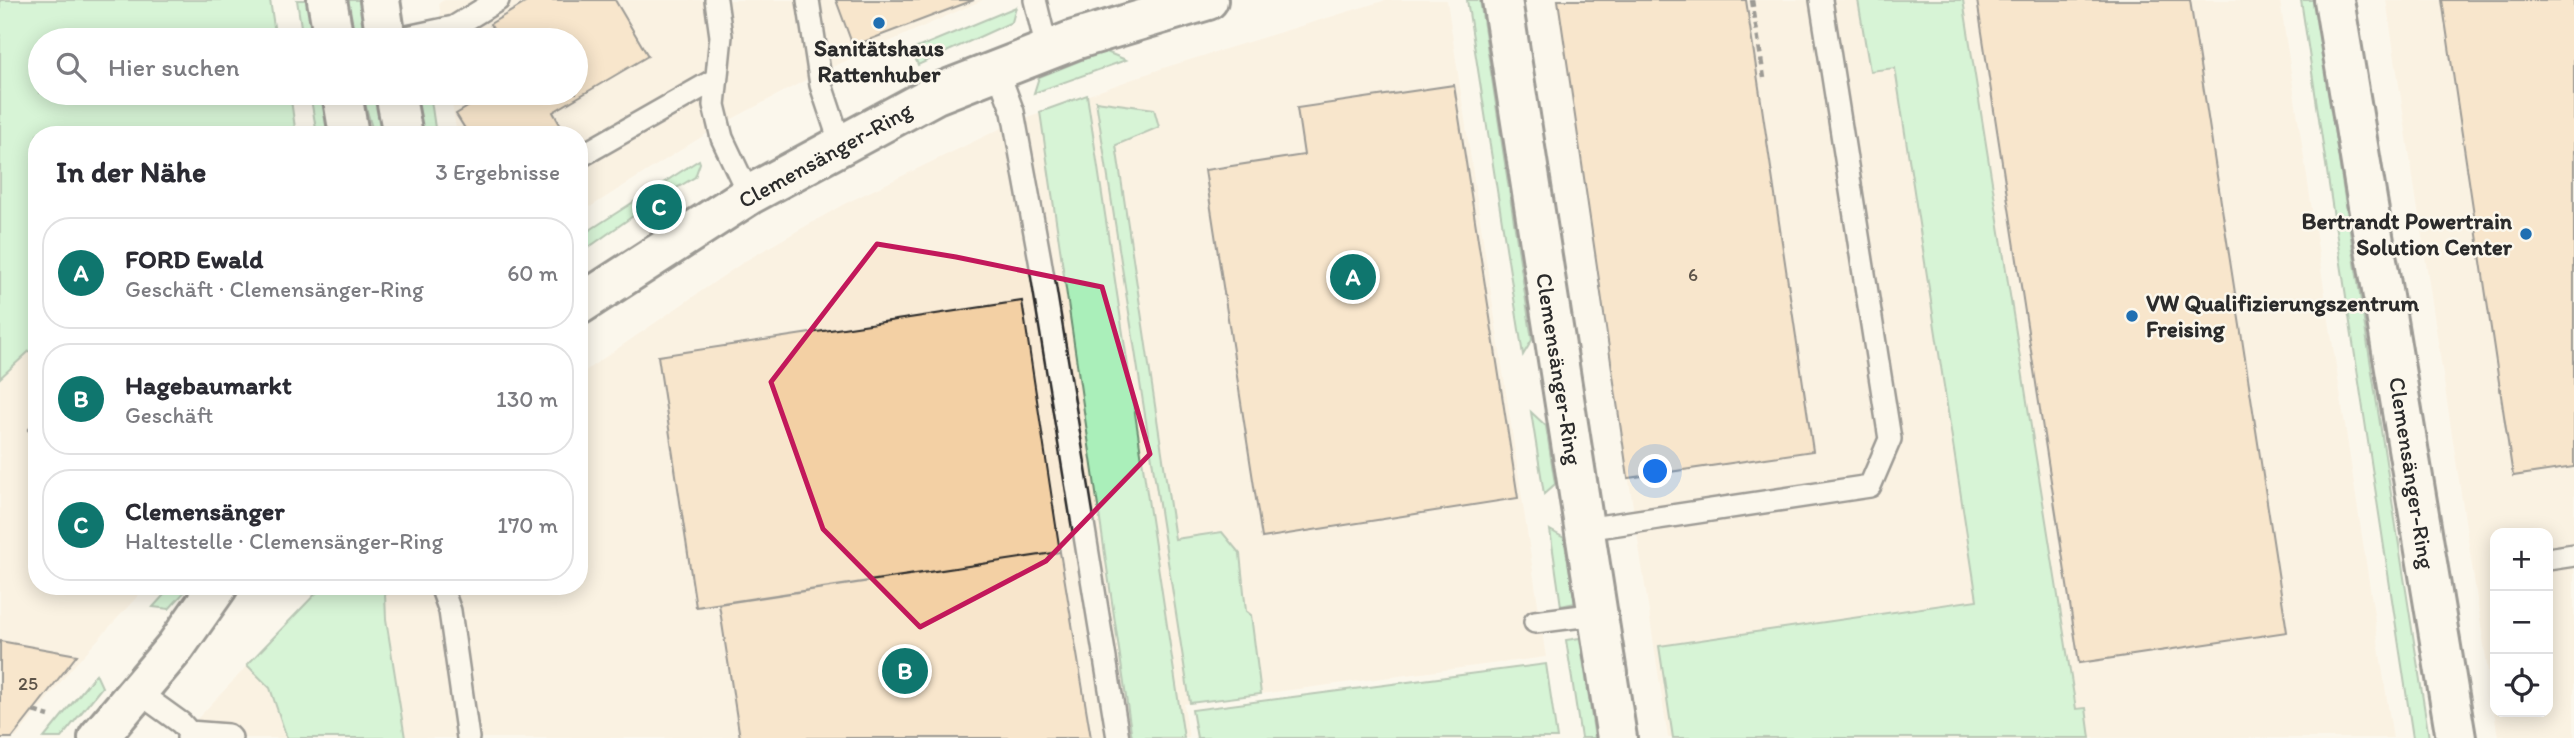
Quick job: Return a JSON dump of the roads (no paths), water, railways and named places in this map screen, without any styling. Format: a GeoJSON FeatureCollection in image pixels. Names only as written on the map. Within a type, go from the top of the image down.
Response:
{"type":"FeatureCollection","features":[{"type":"Feature","properties":{"kind":"street"},"geometry":{"type":"LineString","coordinates":[[327,0],[332,28]]}},
{"type":"Feature","properties":{"kind":"street"},"geometry":{"type":"LineString","coordinates":[[380,0],[384,28]]}},
{"type":"Feature","properties":{"kind":"street","name":"Clemensänger-Ring"},"geometry":{"type":"LineString","coordinates":[[596,287],[749,195],[936,94],[1074,40],[1208,0]]}},
{"type":"Feature","properties":{"kind":"street","name":"Clemensänger-Ring"},"geometry":{"type":"LineString","coordinates":[[1502,0],[1617,738]]}},
{"type":"Feature","properties":{"kind":"street","name":"Clemensänger-Ring"},"geometry":{"type":"LineString","coordinates":[[2334,0],[2456,738]]}},
{"type":"Feature","properties":{"kind":"street"},"geometry":{"type":"LineString","coordinates":[[344,105],[348,126]]}},
{"type":"Feature","properties":{"kind":"street"},"geometry":{"type":"LineString","coordinates":[[397,105],[401,126]]}},
{"type":"Feature","properties":{"kind":"street"},"geometry":{"type":"LineString","coordinates":[[98,738],[176,646],[212,595]]}},
{"type":"Feature","properties":{"kind":"lane"},"geometry":{"type":"LineString","coordinates":[[449,28],[498,0]]}},
{"type":"Feature","properties":{"kind":"lane"},"geometry":{"type":"LineString","coordinates":[[716,0],[721,36],[714,105],[722,138],[749,195]]}},
{"type":"Feature","properties":{"kind":"lane"},"geometry":{"type":"LineString","coordinates":[[808,0],[821,85],[841,145]]}},
{"type":"Feature","properties":{"kind":"lane"},"geometry":{"type":"LineString","coordinates":[[1035,0],[1047,50]]}},
{"type":"Feature","properties":{"kind":"lane"},"geometry":{"type":"LineString","coordinates":[[1585,529],[1870,486],[1890,439],[1821,0]]}},
{"type":"Feature","properties":{"kind":"lane"},"geometry":{"type":"LineString","coordinates":[[997,69],[1013,112],[1040,260],[1118,738]]}},
{"type":"Feature","properties":{"kind":"lane"},"geometry":{"type":"LineString","coordinates":[[588,152],[716,79]]}},
{"type":"Feature","properties":{"kind":"lane"},"geometry":{"type":"LineString","coordinates":[[2553,558],[2574,555]]}},
{"type":"Feature","properties":{"kind":"lane"},"geometry":{"type":"LineString","coordinates":[[444,595],[450,611],[468,738]]}},
{"type":"Feature","properties":{"kind":"lane"},"geometry":{"type":"LineString","coordinates":[[1535,622],[1598,614]]}},
{"type":"Feature","properties":{"kind":"lane"},"geometry":{"type":"LineString","coordinates":[[138,692],[181,723],[189,735],[228,735],[231,738]]}},
{"type":"Feature","properties":{"kind":"place","name":"Sanitätshaus Rattenhuber"},"geometry":{"type":"Point","coordinates":[879,23]}},
{"type":"Feature","properties":{"kind":"place","name":"Clemensänger"},"geometry":{"type":"Point","coordinates":[659,207]}},
{"type":"Feature","properties":{"kind":"place","name":"Bertrandt Powertrain Solution Center"},"geometry":{"type":"Point","coordinates":[2526,234]}},
{"type":"Feature","properties":{"kind":"place","name":"FORD Ewald"},"geometry":{"type":"Point","coordinates":[1353,277]}},
{"type":"Feature","properties":{"kind":"place","name":"VW Qualifizierungszentrum Freising"},"geometry":{"type":"Point","coordinates":[2132,316]}},
{"type":"Feature","properties":{"kind":"place","name":"Hagebaumarkt"},"geometry":{"type":"Point","coordinates":[905,671]}}]}
